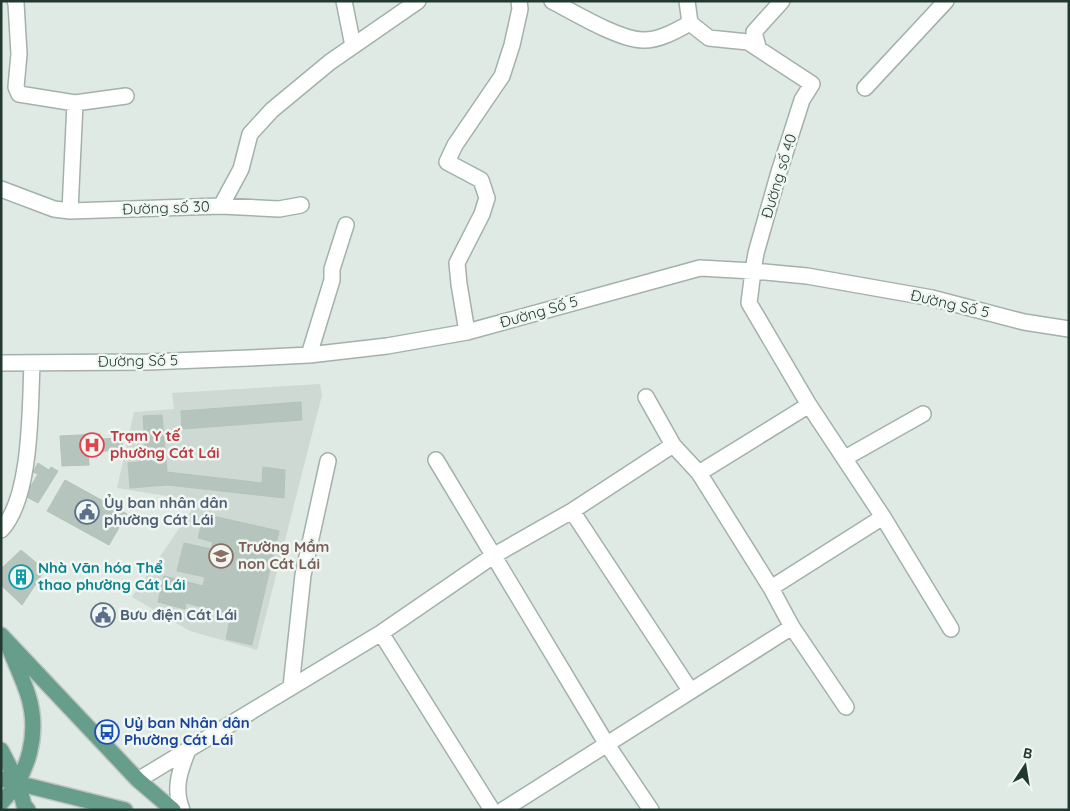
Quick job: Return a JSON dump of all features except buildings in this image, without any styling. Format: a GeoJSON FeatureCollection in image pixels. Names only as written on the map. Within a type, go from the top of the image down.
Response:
{"type":"FeatureCollection","features":[{"type":"Feature","properties":{"kind":"main road"},"geometry":{"type":"LineString","coordinates":[[4,638],[138,780],[173,810]]}},
{"type":"Feature","properties":{"kind":"main road"},"geometry":{"type":"LineString","coordinates":[[1,803],[18,783],[27,764],[32,743],[32,716],[28,696],[4,638]]}},
{"type":"Feature","properties":{"kind":"main road"},"geometry":{"type":"LineString","coordinates":[[1,750],[18,783],[24,805],[28,810]]}},
{"type":"Feature","properties":{"kind":"main road"},"geometry":{"type":"LineString","coordinates":[[1,779],[125,810]]}},
{"type":"Feature","properties":{"kind":"street"},"geometry":{"type":"LineString","coordinates":[[15,1],[19,54],[16,87],[19,94],[75,103],[126,96]]}},
{"type":"Feature","properties":{"kind":"street"},"geometry":{"type":"LineString","coordinates":[[344,1],[353,46]]}},
{"type":"Feature","properties":{"kind":"street","name":"Đường số 30"},"geometry":{"type":"LineString","coordinates":[[1,189],[54,209],[70,211],[222,206],[242,169],[250,134],[272,110],[330,62],[418,1]]}},
{"type":"Feature","properties":{"kind":"street"},"geometry":{"type":"LineString","coordinates":[[467,332],[457,263],[482,214],[487,198],[481,180],[447,162],[456,145],[502,76],[512,45],[520,8],[519,1]]}},
{"type":"Feature","properties":{"kind":"street"},"geometry":{"type":"LineString","coordinates":[[552,1],[625,38],[644,40],[662,36],[690,23]]}},
{"type":"Feature","properties":{"kind":"street"},"geometry":{"type":"LineString","coordinates":[[687,1],[690,23],[709,38],[748,42],[758,47]]}},
{"type":"Feature","properties":{"kind":"street"},"geometry":{"type":"LineString","coordinates":[[758,47],[754,32],[782,1]]}},
{"type":"Feature","properties":{"kind":"street"},"geometry":{"type":"LineString","coordinates":[[865,88],[946,1]]}},
{"type":"Feature","properties":{"kind":"street","name":"Đường số 40"},"geometry":{"type":"LineString","coordinates":[[758,47],[812,84],[802,100],[779,172],[752,271],[750,302],[809,405],[883,517],[951,629]]}},
{"type":"Feature","properties":{"kind":"street"},"geometry":{"type":"LineString","coordinates":[[70,211],[75,103]]}},
{"type":"Feature","properties":{"kind":"street"},"geometry":{"type":"LineString","coordinates":[[222,206],[279,209],[300,206]]}},
{"type":"Feature","properties":{"kind":"street"},"geometry":{"type":"LineString","coordinates":[[309,355],[332,280],[332,270],[346,225]]}},
{"type":"Feature","properties":{"kind":"street","name":"Đường Số 5"},"geometry":{"type":"LineString","coordinates":[[1,363],[147,362],[309,355],[387,346],[467,332],[700,268],[807,276],[932,298],[1024,322],[1069,329]]}},
{"type":"Feature","properties":{"kind":"street"},"geometry":{"type":"LineString","coordinates":[[1,530],[6,525],[19,500],[28,445],[32,363]]}},
{"type":"Feature","properties":{"kind":"street"},"geometry":{"type":"LineString","coordinates":[[646,397],[674,445],[699,473],[771,588],[792,627],[846,707]]}},
{"type":"Feature","properties":{"kind":"street"},"geometry":{"type":"LineString","coordinates":[[699,473],[809,405]]}},
{"type":"Feature","properties":{"kind":"street"},"geometry":{"type":"LineString","coordinates":[[845,458],[923,414]]}},
{"type":"Feature","properties":{"kind":"street"},"geometry":{"type":"LineString","coordinates":[[138,780],[381,633],[493,556],[572,511],[674,445]]}},
{"type":"Feature","properties":{"kind":"street"},"geometry":{"type":"LineString","coordinates":[[436,460],[606,743],[651,810]]}},
{"type":"Feature","properties":{"kind":"street"},"geometry":{"type":"LineString","coordinates":[[291,687],[303,575],[328,461]]}},
{"type":"Feature","properties":{"kind":"street"},"geometry":{"type":"LineString","coordinates":[[572,511],[690,690]]}},
{"type":"Feature","properties":{"kind":"street"},"geometry":{"type":"LineString","coordinates":[[771,588],[883,517]]}},
{"type":"Feature","properties":{"kind":"street"},"geometry":{"type":"LineString","coordinates":[[503,810],[606,743],[792,627]]}},
{"type":"Feature","properties":{"kind":"street"},"geometry":{"type":"LineString","coordinates":[[381,633],[492,810]]}},
{"type":"Feature","properties":{"kind":"street"},"geometry":{"type":"LineString","coordinates":[[182,810],[177,795],[179,773],[188,750]]}},
{"type":"Feature","properties":{"kind":"shaded area"},"geometry":{"type":"Polygon","coordinates":[[[320,384],[322,395],[257,650],[190,631],[132,597],[198,501],[117,488],[134,412],[174,409],[172,393],[320,384]]]}},
{"type":"Feature","properties":{"kind":"place","name":"Trạm Y tế phường Cát Lái"},"geometry":{"type":"Point","coordinates":[92,445]}},
{"type":"Feature","properties":{"kind":"place","name":"Ủy ban nhân dân phường Cát Lái"},"geometry":{"type":"Point","coordinates":[87,512]}},
{"type":"Feature","properties":{"kind":"place","name":"Trường Mầm non Cát Lái"},"geometry":{"type":"Point","coordinates":[221,556]}},
{"type":"Feature","properties":{"kind":"place","name":"Nhà Văn hóa Thể thao phường Cát Lái"},"geometry":{"type":"Point","coordinates":[21,577]}},
{"type":"Feature","properties":{"kind":"place","name":"Bưu điện Cát Lái"},"geometry":{"type":"Point","coordinates":[103,615]}},
{"type":"Feature","properties":{"kind":"place","name":"Uỷ ban Nhân dân Phường Cát Lái"},"geometry":{"type":"Point","coordinates":[107,732]}}]}
